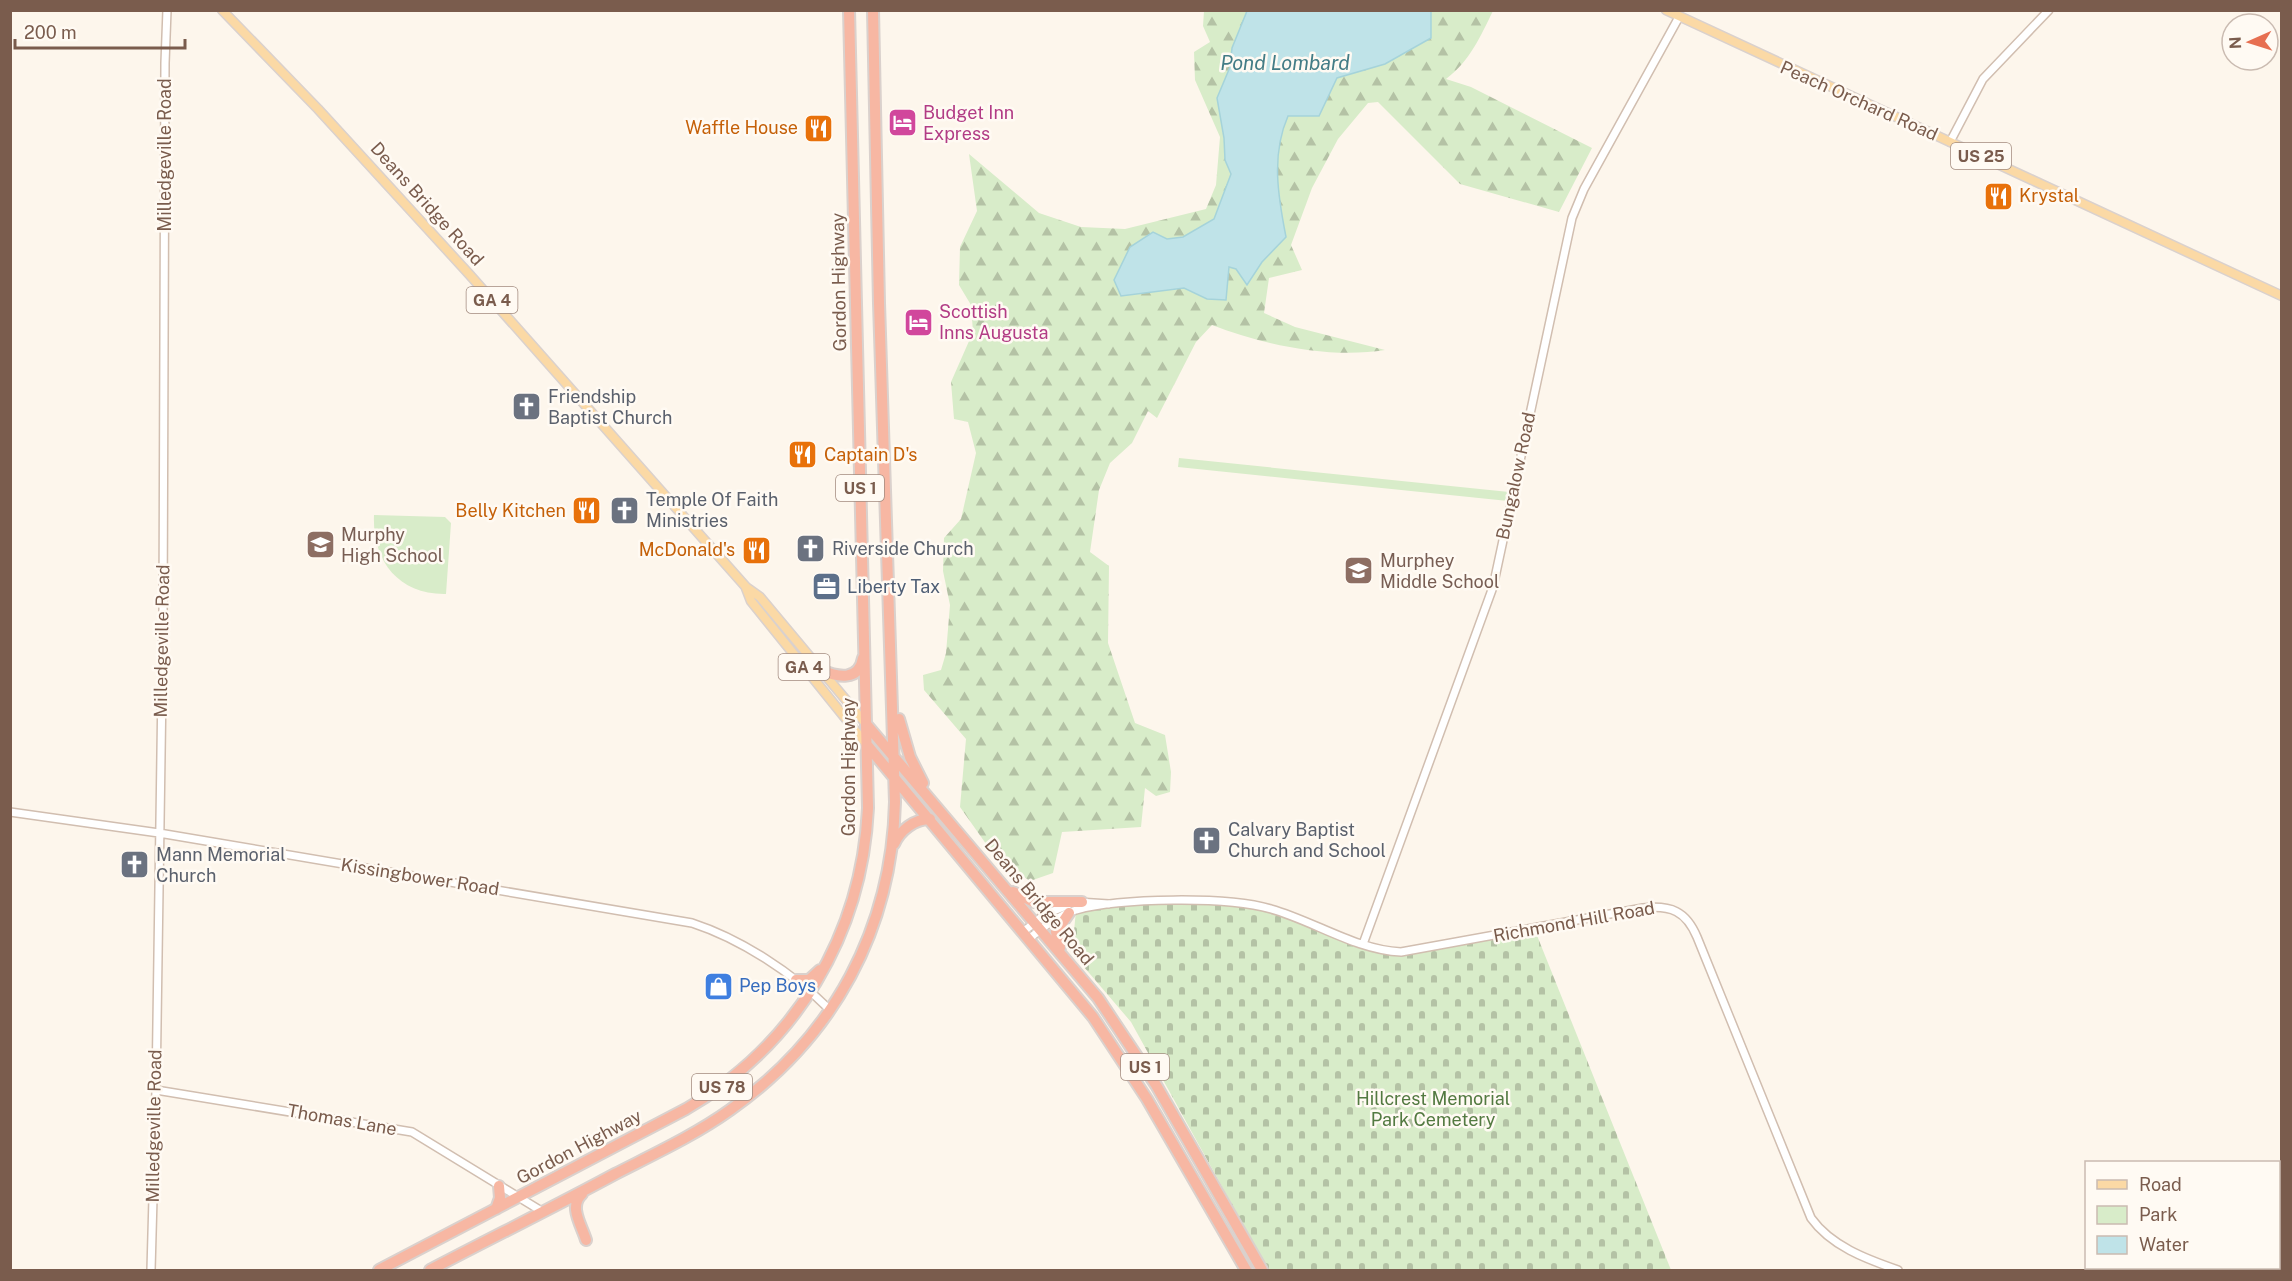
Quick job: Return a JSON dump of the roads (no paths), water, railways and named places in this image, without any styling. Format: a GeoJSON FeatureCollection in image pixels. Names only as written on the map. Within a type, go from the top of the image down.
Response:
{"type":"FeatureCollection","features":[{"type":"Feature","properties":{"kind":"highway","name":"Gordon Highway"},"geometry":{"type":"LineString","coordinates":[[378,1270],[686,1109],[729,1082],[781,1033],[812,991],[844,928],[857,889],[865,849],[868,808],[849,10]]}},
{"type":"Feature","properties":{"kind":"highway","name":"US 1"},"geometry":{"type":"LineString","coordinates":[[873,10],[879,303],[892,671],[904,740],[914,767],[936,807]]}},
{"type":"Feature","properties":{"kind":"highway"},"geometry":{"type":"LineString","coordinates":[[821,670],[840,677],[853,674],[860,668],[865,646]]}},
{"type":"Feature","properties":{"kind":"highway","name":"US 78"},"geometry":{"type":"LineString","coordinates":[[430,1270],[697,1131],[740,1103],[786,1063],[833,1006],[860,960],[875,923],[891,853],[895,777],[892,671]]}},
{"type":"Feature","properties":{"kind":"highway","name":"Deans Bridge Road"},"geometry":{"type":"LineString","coordinates":[[866,724],[1066,958],[1104,1007],[1151,1076],[1262,1270]]}},
{"type":"Feature","properties":{"kind":"highway","name":"Deans Bridge Road"},"geometry":{"type":"LineString","coordinates":[[867,745],[1093,1017],[1128,1067],[1246,1270]]}},
{"type":"Feature","properties":{"kind":"highway"},"geometry":{"type":"LineString","coordinates":[[891,853],[900,834],[918,820],[930,819]]}},
{"type":"Feature","properties":{"kind":"highway"},"geometry":{"type":"LineString","coordinates":[[1003,885],[1034,902],[1082,902]]}},
{"type":"Feature","properties":{"kind":"highway"},"geometry":{"type":"LineString","coordinates":[[1066,958],[1056,936],[1060,923],[1069,913]]}},
{"type":"Feature","properties":{"kind":"highway"},"geometry":{"type":"LineString","coordinates":[[796,980],[805,981],[816,975],[844,928]]}},
{"type":"Feature","properties":{"kind":"highway"},"geometry":{"type":"LineString","coordinates":[[496,1209],[500,1186]]}},
{"type":"Feature","properties":{"kind":"highway"},"geometry":{"type":"LineString","coordinates":[[586,1240],[575,1207],[578,1197],[588,1188]]}},
{"type":"Feature","properties":{"kind":"main road","name":"Deans Bridge Road"},"geometry":{"type":"LineString","coordinates":[[222,10],[318,109],[469,274],[746,587],[760,597],[866,724]]}},
{"type":"Feature","properties":{"kind":"main road","name":"Peach Orchard Road"},"geometry":{"type":"LineString","coordinates":[[1666,10],[2282,296]]}},
{"type":"Feature","properties":{"kind":"main road","name":"Deans Bridge Road"},"geometry":{"type":"LineString","coordinates":[[746,587],[751,601],[867,745]]}},
{"type":"Feature","properties":{"kind":"street","name":"Milledgeville Road"},"geometry":{"type":"LineString","coordinates":[[151,1270],[156,1090],[167,10]]}},
{"type":"Feature","properties":{"kind":"street"},"geometry":{"type":"LineString","coordinates":[[1950,142],[1983,80],[2049,10]]}},
{"type":"Feature","properties":{"kind":"street","name":"Bungalow Road"},"geometry":{"type":"LineString","coordinates":[[1363,944],[1493,587],[1572,218],[1584,189],[1679,17]]}},
{"type":"Feature","properties":{"kind":"street","name":"Kissingbower Road"},"geometry":{"type":"LineString","coordinates":[[10,812],[159,833],[692,922],[719,933],[796,980],[833,1006]]}},
{"type":"Feature","properties":{"kind":"street","name":"Richmond Hill Road"},"geometry":{"type":"LineString","coordinates":[[1026,936],[1052,911],[1082,902],[1112,904],[1202,901],[1244,903],[1292,916],[1363,944],[1401,952],[1643,908],[1668,907],[1680,912],[1697,938],[1811,1218],[1825,1234],[1846,1248],[1898,1270]]}},
{"type":"Feature","properties":{"kind":"street","name":"Richmond Hill Road"},"geometry":{"type":"LineString","coordinates":[[1038,925],[1069,913],[1112,904]]}},
{"type":"Feature","properties":{"kind":"street","name":"Thomas Lane"},"geometry":{"type":"LineString","coordinates":[[156,1090],[412,1132],[543,1212]]}},
{"type":"Feature","properties":{"kind":"water","name":"Pond Lombard"},"geometry":{"type":"Polygon","coordinates":[[[1247,11],[1431,11],[1431,38],[1385,64],[1337,78],[1319,116],[1288,116],[1279,146],[1278,161],[1279,191],[1286,237],[1262,262],[1247,285],[1236,269],[1229,267],[1226,300],[1207,299],[1184,288],[1121,296],[1114,280],[1130,247],[1153,232],[1167,239],[1183,237],[1214,219],[1231,174],[1225,160],[1224,138],[1217,98],[1230,67],[1232,48],[1247,11]]]}},
{"type":"Feature","properties":{"kind":"place","name":"Budget Inn Express"},"geometry":{"type":"Point","coordinates":[902,123]}},
{"type":"Feature","properties":{"kind":"place","name":"Waffle House"},"geometry":{"type":"Point","coordinates":[819,128]}},
{"type":"Feature","properties":{"kind":"place","name":"Krystal"},"geometry":{"type":"Point","coordinates":[1998,196]}},
{"type":"Feature","properties":{"kind":"place","name":"Scottish Inns Augusta"},"geometry":{"type":"Point","coordinates":[918,322]}},
{"type":"Feature","properties":{"kind":"place","name":"Friendship Baptist Church"},"geometry":{"type":"Point","coordinates":[527,407]}},
{"type":"Feature","properties":{"kind":"place","name":"Captain D's"},"geometry":{"type":"Point","coordinates":[803,455]}},
{"type":"Feature","properties":{"kind":"place","name":"Temple Of Faith Ministries"},"geometry":{"type":"Point","coordinates":[625,510]}},
{"type":"Feature","properties":{"kind":"place","name":"Belly Kitchen"},"geometry":{"type":"Point","coordinates":[587,511]}},
{"type":"Feature","properties":{"kind":"place","name":"Murphy High School"},"geometry":{"type":"Point","coordinates":[320,545]}},
{"type":"Feature","properties":{"kind":"place","name":"Riverside Church"},"geometry":{"type":"Point","coordinates":[811,549]}},
{"type":"Feature","properties":{"kind":"place","name":"McDonald's"},"geometry":{"type":"Point","coordinates":[756,550]}},
{"type":"Feature","properties":{"kind":"place","name":"Murphey Middle School"},"geometry":{"type":"Point","coordinates":[1359,571]}},
{"type":"Feature","properties":{"kind":"place","name":"Liberty Tax"},"geometry":{"type":"Point","coordinates":[826,587]}},
{"type":"Feature","properties":{"kind":"place","name":"Calvary Baptist Church and School"},"geometry":{"type":"Point","coordinates":[1207,840]}},
{"type":"Feature","properties":{"kind":"place","name":"Mann Memorial Church"},"geometry":{"type":"Point","coordinates":[135,865]}},
{"type":"Feature","properties":{"kind":"place","name":"Pep Boys"},"geometry":{"type":"Point","coordinates":[718,986]}},
{"type":"Feature","properties":{"kind":"park label","name":"Hillcrest Memorial Park Cemetery"},"geometry":{"type":"Point","coordinates":[1433,1109]}}]}
